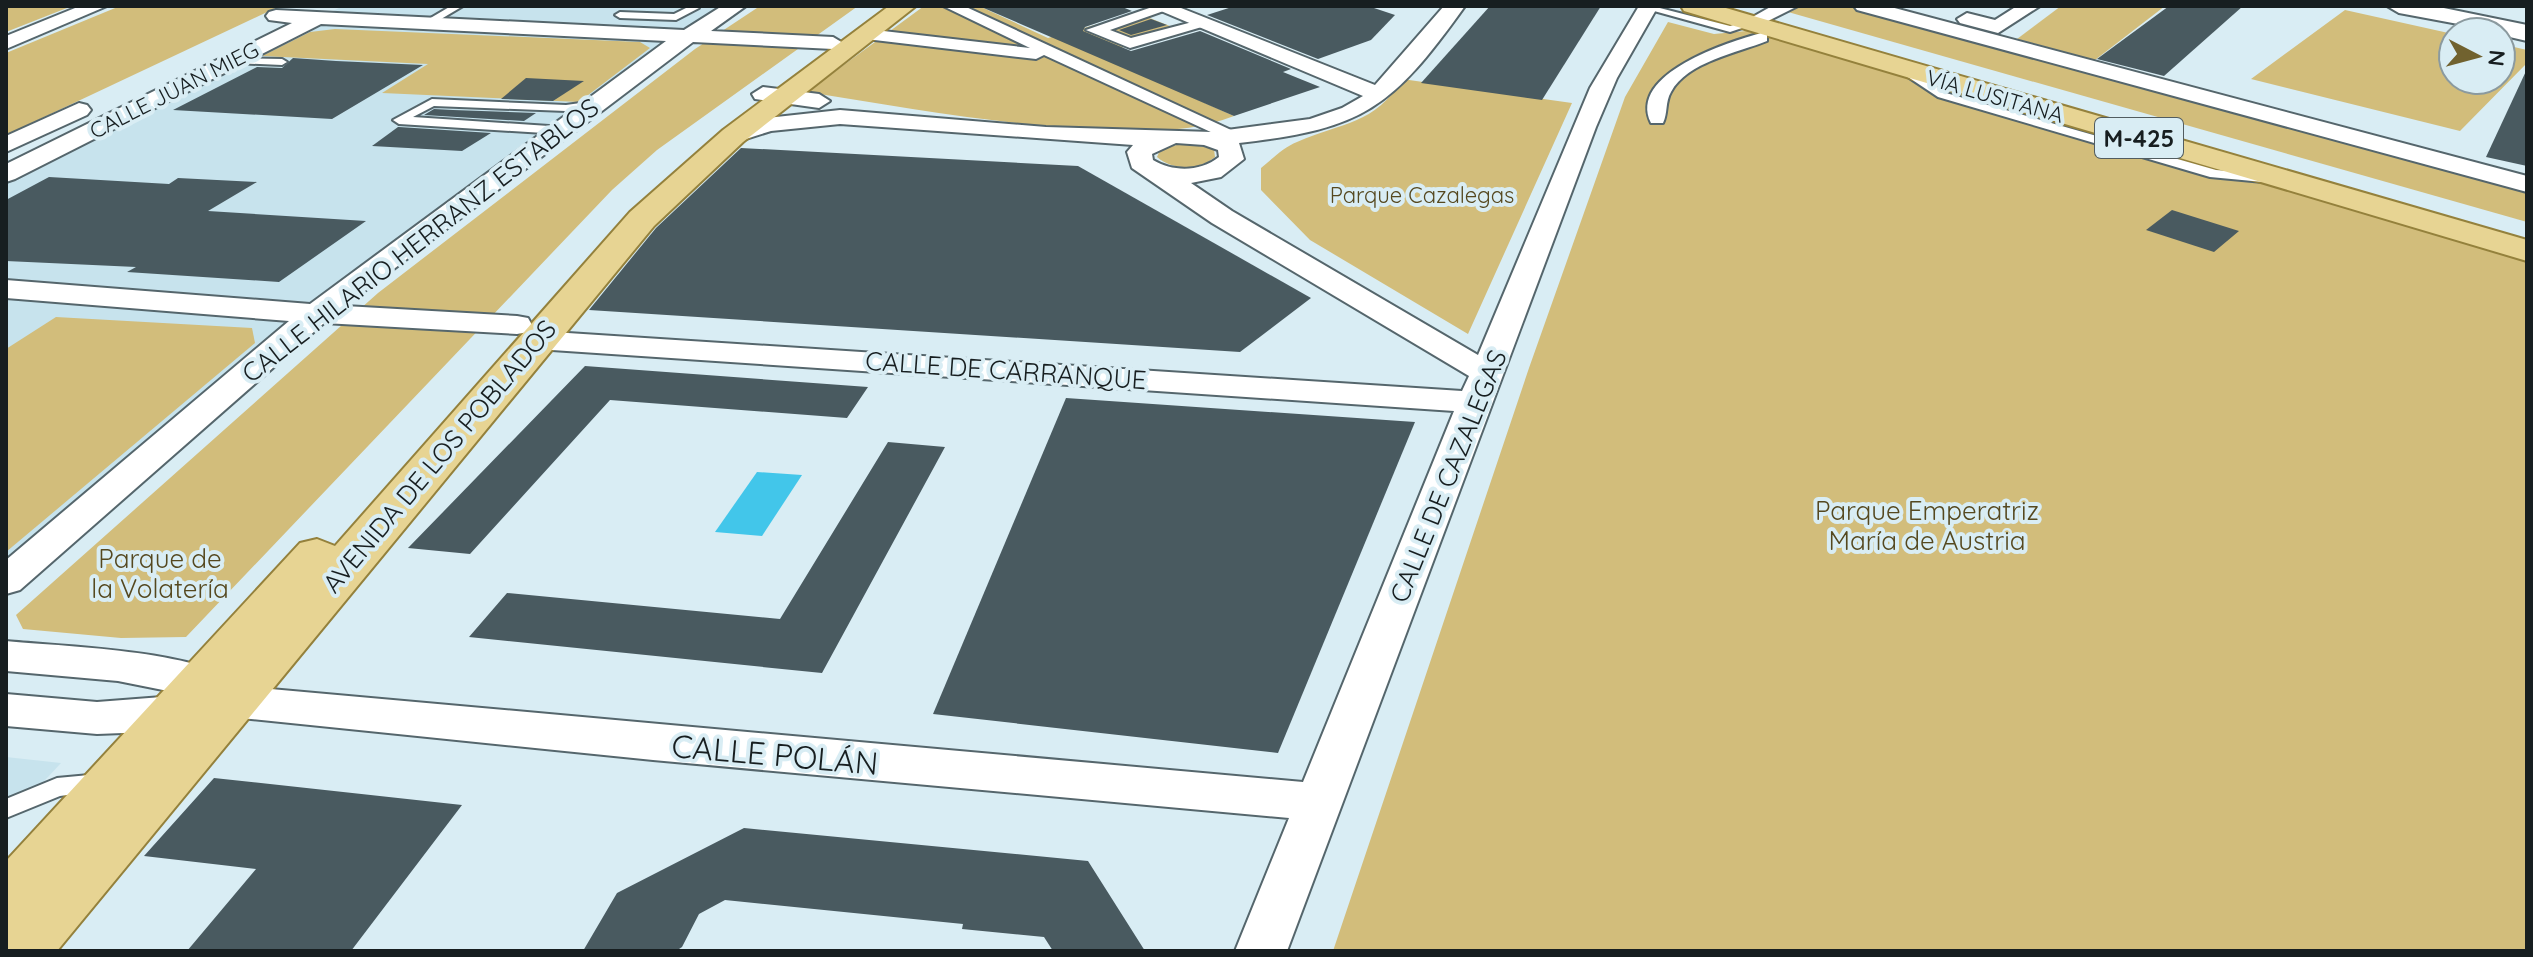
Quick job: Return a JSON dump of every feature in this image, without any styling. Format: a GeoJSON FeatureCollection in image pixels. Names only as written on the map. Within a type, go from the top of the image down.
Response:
{"type":"FeatureCollection","features":[{"type":"Feature","properties":{"kind":"main road","name":"AVENIDA DE LOS POBLADOS"},"geometry":{"type":"LineString","coordinates":[[527,332],[773,95],[882,6]]}},
{"type":"Feature","properties":{"kind":"main road","name":"AVENIDA DE LOS POBLADOS"},"geometry":{"type":"LineString","coordinates":[[18,951],[203,700],[527,332],[625,205],[695,144],[866,34],[904,6]]}},
{"type":"Feature","properties":{"kind":"main road","name":"VÍA LUSITANA"},"geometry":{"type":"LineString","coordinates":[[1693,6],[1766,17],[2527,227]]}},
{"type":"Feature","properties":{"kind":"main road","name":"VÍA LUSITANA"},"geometry":{"type":"LineString","coordinates":[[1766,17],[1901,68],[2527,251]]}},
{"type":"Feature","properties":{"kind":"main road","name":"AVENIDA DE LOS POBLADOS"},"geometry":{"type":"LineString","coordinates":[[6,903],[115,782],[203,700]]}},
{"type":"Feature","properties":{"kind":"street"},"geometry":{"type":"LineString","coordinates":[[6,43],[97,6]]}},
{"type":"Feature","properties":{"kind":"street","name":"CALLE JUAN MIEG"},"geometry":{"type":"LineString","coordinates":[[164,70],[297,6]]}},
{"type":"Feature","properties":{"kind":"street","name":"CALLE JUAN MIEG"},"geometry":{"type":"LineString","coordinates":[[6,174],[343,6]]}},
{"type":"Feature","properties":{"kind":"street"},"geometry":{"type":"LineString","coordinates":[[951,6],[1058,55],[1226,150]]}},
{"type":"Feature","properties":{"kind":"street"},"geometry":{"type":"LineString","coordinates":[[1190,6],[1384,87]]}},
{"type":"Feature","properties":{"kind":"street"},"geometry":{"type":"LineString","coordinates":[[1147,165],[1186,175],[1226,150],[1273,132],[1341,116],[1384,87],[1455,6]]}},
{"type":"Feature","properties":{"kind":"street","name":"VÍA LUSITANA"},"geometry":{"type":"LineString","coordinates":[[1864,6],[2527,184]]}},
{"type":"Feature","properties":{"kind":"street"},"geometry":{"type":"LineString","coordinates":[[1917,6],[1998,27],[2030,6]]}},
{"type":"Feature","properties":{"kind":"street"},"geometry":{"type":"LineString","coordinates":[[2399,6],[2527,33]]}},
{"type":"Feature","properties":{"kind":"street"},"geometry":{"type":"LineString","coordinates":[[1204,24],[1130,43],[1094,30],[1162,7],[1384,87]]}},
{"type":"Feature","properties":{"kind":"street","name":"CALLE DE CAZALEGAS"},"geometry":{"type":"LineString","coordinates":[[1261,951],[1603,85],[1644,7]]}},
{"type":"Feature","properties":{"kind":"street","name":"CALLE HILARIO HERRANZ ESTABLOS"},"geometry":{"type":"LineString","coordinates":[[6,581],[317,313],[556,119],[595,104],[693,17],[733,8]]}},
{"type":"Feature","properties":{"kind":"street"},"geometry":{"type":"LineString","coordinates":[[276,16],[596,31],[693,17],[833,43]]}},
{"type":"Feature","properties":{"kind":"street"},"geometry":{"type":"LineString","coordinates":[[1657,119],[1657,96],[1671,77],[1766,17]]}},
{"type":"Feature","properties":{"kind":"street"},"geometry":{"type":"LineString","coordinates":[[866,34],[1058,55],[1107,36]]}},
{"type":"Feature","properties":{"kind":"street"},"geometry":{"type":"LineString","coordinates":[[773,95],[1027,133],[1164,139],[1188,136],[1226,150]]}},
{"type":"Feature","properties":{"kind":"street","name":"CALLE JUAN MIEG"},"geometry":{"type":"LineString","coordinates":[[6,145],[92,104]]}},
{"type":"Feature","properties":{"kind":"street"},"geometry":{"type":"LineString","coordinates":[[733,136],[763,123],[811,119],[935,121]]}},
{"type":"Feature","properties":{"kind":"street"},"geometry":{"type":"LineString","coordinates":[[1101,137],[1481,388]]}},
{"type":"Feature","properties":{"kind":"street"},"geometry":{"type":"LineString","coordinates":[[1147,165],[1145,146],[1164,139]]}},
{"type":"Feature","properties":{"kind":"street"},"geometry":{"type":"LineString","coordinates":[[1222,217],[1226,150]]}},
{"type":"Feature","properties":{"kind":"street","name":"CALLE DE CARRANQUE"},"geometry":{"type":"LineString","coordinates":[[6,289],[527,332],[1481,388]]}},
{"type":"Feature","properties":{"kind":"street"},"geometry":{"type":"LineString","coordinates":[[6,656],[145,671],[203,700]]}},
{"type":"Feature","properties":{"kind":"street"},"geometry":{"type":"LineString","coordinates":[[6,710],[97,718],[203,700]]}},
{"type":"Feature","properties":{"kind":"street","name":"CALLE POLÁN"},"geometry":{"type":"LineString","coordinates":[[203,700],[1320,802]]}},
{"type":"Feature","properties":{"kind":"lane"},"geometry":{"type":"LineString","coordinates":[[427,23],[458,6]]}},
{"type":"Feature","properties":{"kind":"lane"},"geometry":{"type":"LineString","coordinates":[[596,31],[634,6]]}},
{"type":"Feature","properties":{"kind":"lane"},"geometry":{"type":"LineString","coordinates":[[1644,7],[1730,29],[1766,17]]}},
{"type":"Feature","properties":{"kind":"lane"},"geometry":{"type":"LineString","coordinates":[[620,15],[693,17]]}},
{"type":"Feature","properties":{"kind":"lane"},"geometry":{"type":"LineString","coordinates":[[234,60],[282,62]]}},
{"type":"Feature","properties":{"kind":"lane"},"geometry":{"type":"LineString","coordinates":[[432,102],[556,119],[529,125],[399,120],[432,102]]}},
{"type":"Feature","properties":{"kind":"lane"},"geometry":{"type":"LineString","coordinates":[[529,125],[556,119]]}},
{"type":"Feature","properties":{"kind":"lane"},"geometry":{"type":"LineString","coordinates":[[6,809],[57,787],[115,782]]}},
{"type":"Feature","properties":{"kind":"shaded area"},"geometry":{"type":"Polygon","coordinates":[[[343,6],[736,6],[348,289],[6,581],[6,174],[343,6]]]}},
{"type":"Feature","properties":{"kind":"shaded area"},"geometry":{"type":"Polygon","coordinates":[[[6,757],[61,763],[6,822],[6,757]]]}},
{"type":"Feature","properties":{"kind":"green space"},"geometry":{"type":"Polygon","coordinates":[[[6,6],[72,6],[6,32],[6,6]]]}},
{"type":"Feature","properties":{"kind":"green space"},"geometry":{"type":"Polygon","coordinates":[[[120,6],[280,6],[6,135],[6,53],[120,6]]]}},
{"type":"Feature","properties":{"kind":"green space","name":"Parque de la Volatería"},"geometry":{"type":"Polygon","coordinates":[[[760,6],[858,6],[657,150],[612,190],[186,637],[121,638],[23,629],[16,615],[378,293],[695,49],[760,6]]]}},
{"type":"Feature","properties":{"kind":"green space"},"geometry":{"type":"Polygon","coordinates":[[[924,6],[979,6],[1048,38],[1137,13],[1180,30],[1098,55],[1234,116],[1182,129],[1148,131],[1059,127],[807,92],[924,6]]]}},
{"type":"Feature","properties":{"kind":"green space"},"geometry":{"type":"Polygon","coordinates":[[[1791,6],[1848,6],[2527,188],[2527,222],[1781,10],[1791,6]]]}},
{"type":"Feature","properties":{"kind":"green space"},"geometry":{"type":"Polygon","coordinates":[[[2061,6],[2165,6],[2095,60],[2017,39],[2061,6]]]}},
{"type":"Feature","properties":{"kind":"green space"},"geometry":{"type":"Polygon","coordinates":[[[2345,10],[2437,30],[2437,96],[2494,96],[2460,131],[2251,79],[2345,10]]]}},
{"type":"Feature","properties":{"kind":"green space","name":"Parque Emperatriz María de Austria"},"geometry":{"type":"Polygon","coordinates":[[[1668,22],[1714,34],[1757,30],[2527,259],[2527,951],[1333,951],[1529,368],[1625,97],[1668,22]]]}},
{"type":"Feature","properties":{"kind":"green space"},"geometry":{"type":"Polygon","coordinates":[[[335,29],[640,42],[650,48],[579,102],[382,93],[428,64],[262,56],[310,32],[335,29]]]}},
{"type":"Feature","properties":{"kind":"green space"},"geometry":{"type":"Polygon","coordinates":[[[2517,48],[2527,50],[2527,63],[2517,73],[2517,48]]]}},
{"type":"Feature","properties":{"kind":"green space","name":"Parque Cazalegas"},"geometry":{"type":"Polygon","coordinates":[[[1402,79],[1572,103],[1468,334],[1310,240],[1261,190],[1261,168],[1278,154],[1297,142],[1369,114],[1392,94],[1402,79]]]}},
{"type":"Feature","properties":{"kind":"green space"},"geometry":{"type":"Polygon","coordinates":[[[1183,143],[1214,149],[1215,157],[1202,164],[1178,167],[1157,157],[1160,150],[1183,143]]]}},
{"type":"Feature","properties":{"kind":"green space"},"geometry":{"type":"Polygon","coordinates":[[[56,317],[252,328],[255,343],[6,552],[6,349],[56,317]]]}},
{"type":"Feature","properties":{"kind":"water"},"geometry":{"type":"Polygon","coordinates":[[[757,472],[802,475],[762,536],[715,532],[757,472]]]}},
{"type":"Feature","properties":{"kind":"building"},"geometry":{"type":"Polygon","coordinates":[[[979,6],[1120,6],[1132,11],[1085,27],[1083,31],[1131,51],[1200,31],[1291,69],[1283,72],[1320,87],[1234,116],[979,6]]]}},
{"type":"Feature","properties":{"kind":"building"},"geometry":{"type":"Polygon","coordinates":[[[1235,6],[1368,6],[1395,15],[1371,40],[1318,59],[1207,15],[1235,6]]]}},
{"type":"Feature","properties":{"kind":"building"},"geometry":{"type":"Polygon","coordinates":[[[1490,6],[1601,6],[1542,100],[1421,83],[1490,6]]]}},
{"type":"Feature","properties":{"kind":"building"},"geometry":{"type":"Polygon","coordinates":[[[2169,6],[2243,6],[2164,76],[2097,59],[2169,6]]]}},
{"type":"Feature","properties":{"kind":"building"},"geometry":{"type":"Polygon","coordinates":[[[1151,19],[1167,25],[1131,35],[1119,30],[1151,19]]]}},
{"type":"Feature","properties":{"kind":"building"},"geometry":{"type":"Polygon","coordinates":[[[293,58],[423,65],[332,119],[173,110],[257,67],[282,68],[293,58]]]}},
{"type":"Feature","properties":{"kind":"building"},"geometry":{"type":"Polygon","coordinates":[[[2527,69],[2527,166],[2486,157],[2527,69]]]}},
{"type":"Feature","properties":{"kind":"building"},"geometry":{"type":"Polygon","coordinates":[[[526,78],[584,81],[553,101],[501,99],[526,78]]]}},
{"type":"Feature","properties":{"kind":"building"},"geometry":{"type":"Polygon","coordinates":[[[434,109],[536,113],[524,121],[424,115],[434,109]]]}},
{"type":"Feature","properties":{"kind":"building"},"geometry":{"type":"Polygon","coordinates":[[[398,127],[491,133],[462,151],[372,146],[398,127]]]}},
{"type":"Feature","properties":{"kind":"building"},"geometry":{"type":"Polygon","coordinates":[[[741,148],[1078,166],[1311,298],[1240,352],[589,310],[656,228],[741,148]]]}},
{"type":"Feature","properties":{"kind":"building"},"geometry":{"type":"Polygon","coordinates":[[[49,177],[169,184],[178,178],[257,182],[208,211],[366,221],[279,282],[127,272],[136,267],[6,261],[6,200],[49,177]]]}},
{"type":"Feature","properties":{"kind":"building"},"geometry":{"type":"Polygon","coordinates":[[[2172,210],[2239,231],[2214,252],[2146,230],[2172,210]]]}},
{"type":"Feature","properties":{"kind":"building"},"geometry":{"type":"Polygon","coordinates":[[[585,366],[868,387],[847,418],[610,400],[470,554],[408,548],[585,366]]]}},
{"type":"Feature","properties":{"kind":"building"},"geometry":{"type":"Polygon","coordinates":[[[1066,398],[1415,422],[1278,753],[933,714],[1066,398]]]}},
{"type":"Feature","properties":{"kind":"building"},"geometry":{"type":"Polygon","coordinates":[[[888,442],[945,447],[822,673],[469,637],[507,593],[780,619],[888,442]]]}},
{"type":"Feature","properties":{"kind":"building"},"geometry":{"type":"Polygon","coordinates":[[[214,778],[462,805],[351,951],[187,951],[256,869],[144,856],[214,778]]]}},
{"type":"Feature","properties":{"kind":"building"},"geometry":{"type":"Polygon","coordinates":[[[744,828],[1088,861],[1145,951],[1053,951],[1044,937],[962,929],[963,924],[725,900],[699,914],[682,947],[676,951],[583,951],[617,893],[744,828]]]}}]}
